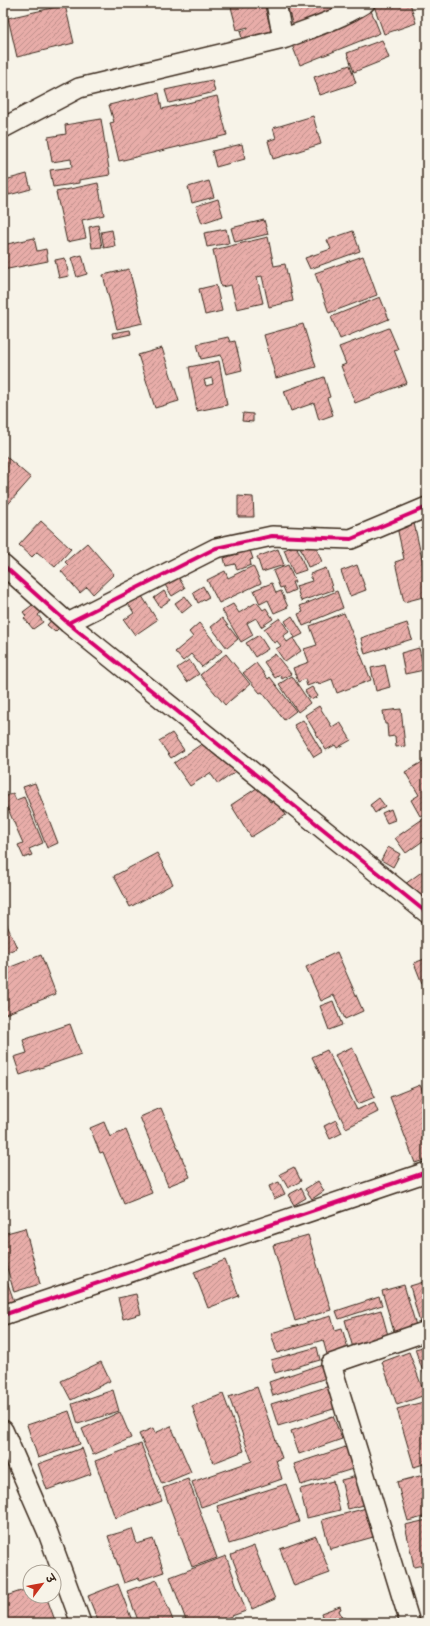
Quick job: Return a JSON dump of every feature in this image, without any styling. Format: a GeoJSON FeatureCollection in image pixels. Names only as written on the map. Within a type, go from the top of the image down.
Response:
{"type":"FeatureCollection","features":[{"type":"Feature","properties":{"kind":"street"},"geometry":{"type":"LineString","coordinates":[[276,3],[283,39]]}},
{"type":"Feature","properties":{"kind":"street"},"geometry":{"type":"LineString","coordinates":[[3,128],[79,88],[283,39],[348,13],[365,3]]}},
{"type":"Feature","properties":{"kind":"street"},"geometry":{"type":"LineString","coordinates":[[68,623],[216,548],[272,536],[351,539],[427,507]]}},
{"type":"Feature","properties":{"kind":"street"},"geometry":{"type":"LineString","coordinates":[[3,565],[68,623],[427,913]]}},
{"type":"Feature","properties":{"kind":"street"},"geometry":{"type":"LineString","coordinates":[[3,1315],[427,1172]]}},
{"type":"Feature","properties":{"kind":"street"},"geometry":{"type":"LineString","coordinates":[[410,1623],[331,1364],[427,1331]]}},
{"type":"Feature","properties":{"kind":"street"},"geometry":{"type":"LineString","coordinates":[[3,1430],[48,1534],[81,1623]]}},
{"type":"Feature","properties":{"kind":"building"},"geometry":{"type":"Polygon","coordinates":[[[230,3],[264,3],[272,34],[243,42],[240,31],[248,29],[248,27],[237,30],[230,3]]]}},
{"type":"Feature","properties":{"kind":"building"},"geometry":{"type":"Polygon","coordinates":[[[294,3],[341,3],[343,12],[293,26],[287,5],[294,3]]]}},
{"type":"Feature","properties":{"kind":"building"},"geometry":{"type":"Polygon","coordinates":[[[373,3],[410,3],[416,23],[384,34],[373,3]]]}},
{"type":"Feature","properties":{"kind":"building"},"geometry":{"type":"Polygon","coordinates":[[[65,5],[74,43],[17,57],[8,18],[65,5]]]}},
{"type":"Feature","properties":{"kind":"building"},"geometry":{"type":"Polygon","coordinates":[[[370,8],[380,33],[300,65],[290,40],[370,8]]]}},
{"type":"Feature","properties":{"kind":"building"},"geometry":{"type":"Polygon","coordinates":[[[382,40],[389,58],[354,72],[347,53],[382,40]]]}},
{"type":"Feature","properties":{"kind":"building"},"geometry":{"type":"Polygon","coordinates":[[[350,65],[356,83],[320,95],[314,77],[350,65]]]}},
{"type":"Feature","properties":{"kind":"building"},"geometry":{"type":"Polygon","coordinates":[[[212,80],[215,92],[169,103],[165,90],[212,80]]]}},
{"type":"Feature","properties":{"kind":"building"},"geometry":{"type":"Polygon","coordinates":[[[159,93],[162,109],[217,96],[227,135],[119,161],[110,123],[114,122],[109,105],[159,93]]]}},
{"type":"Feature","properties":{"kind":"building"},"geometry":{"type":"Polygon","coordinates":[[[313,116],[321,144],[273,159],[268,141],[276,138],[273,128],[313,116]]]}},
{"type":"Feature","properties":{"kind":"building"},"geometry":{"type":"Polygon","coordinates":[[[101,119],[110,175],[79,180],[79,183],[53,187],[50,170],[72,167],[71,159],[52,162],[48,137],[66,134],[65,125],[101,119]]]}},
{"type":"Feature","properties":{"kind":"building"},"geometry":{"type":"Polygon","coordinates":[[[242,144],[245,159],[216,167],[212,151],[242,144]]]}},
{"type":"Feature","properties":{"kind":"building"},"geometry":{"type":"Polygon","coordinates":[[[27,174],[31,189],[9,195],[5,180],[27,174]]]}},
{"type":"Feature","properties":{"kind":"building"},"geometry":{"type":"Polygon","coordinates":[[[209,181],[214,197],[192,203],[188,187],[209,181]]]}},
{"type":"Feature","properties":{"kind":"building"},"geometry":{"type":"Polygon","coordinates":[[[98,183],[104,215],[82,220],[86,238],[67,242],[56,192],[98,183]]]}},
{"type":"Feature","properties":{"kind":"building"},"geometry":{"type":"Polygon","coordinates":[[[218,199],[223,216],[202,223],[196,206],[218,199]]]}},
{"type":"Feature","properties":{"kind":"building"},"geometry":{"type":"Polygon","coordinates":[[[264,220],[268,234],[235,242],[231,228],[264,220]]]}},
{"type":"Feature","properties":{"kind":"building"},"geometry":{"type":"Polygon","coordinates":[[[98,225],[102,247],[92,248],[89,227],[98,225]]]}},
{"type":"Feature","properties":{"kind":"building"},"geometry":{"type":"Polygon","coordinates":[[[226,229],[229,243],[207,247],[204,233],[226,229]]]}},
{"type":"Feature","properties":{"kind":"building"},"geometry":{"type":"Polygon","coordinates":[[[112,230],[115,246],[104,248],[101,232],[112,230]]]}},
{"type":"Feature","properties":{"kind":"building"},"geometry":{"type":"Polygon","coordinates":[[[353,231],[360,251],[310,269],[305,258],[331,249],[327,240],[353,231]]]}},
{"type":"Feature","properties":{"kind":"building"},"geometry":{"type":"Polygon","coordinates":[[[268,237],[274,266],[285,264],[293,301],[269,307],[262,276],[257,277],[263,303],[237,309],[231,285],[221,287],[213,250],[268,237]]]}},
{"type":"Feature","properties":{"kind":"building"},"geometry":{"type":"Polygon","coordinates":[[[34,238],[37,251],[46,249],[48,261],[3,270],[3,245],[34,238]]]}},
{"type":"Feature","properties":{"kind":"building"},"geometry":{"type":"Polygon","coordinates":[[[82,255],[87,274],[77,277],[71,258],[82,255]]]}},
{"type":"Feature","properties":{"kind":"building"},"geometry":{"type":"Polygon","coordinates":[[[363,256],[377,295],[329,313],[315,273],[363,256]]]}},
{"type":"Feature","properties":{"kind":"building"},"geometry":{"type":"Polygon","coordinates":[[[65,258],[69,276],[59,278],[55,260],[65,258]]]}},
{"type":"Feature","properties":{"kind":"building"},"geometry":{"type":"Polygon","coordinates":[[[129,269],[143,323],[117,329],[103,275],[129,269]]]}},
{"type":"Feature","properties":{"kind":"building"},"geometry":{"type":"Polygon","coordinates":[[[216,285],[222,311],[205,315],[199,289],[216,285]]]}},
{"type":"Feature","properties":{"kind":"building"},"geometry":{"type":"Polygon","coordinates":[[[380,297],[389,319],[340,339],[331,317],[380,297]]]}},
{"type":"Feature","properties":{"kind":"building"},"geometry":{"type":"Polygon","coordinates":[[[303,324],[316,367],[276,378],[264,335],[303,324]]]}},
{"type":"Feature","properties":{"kind":"building"},"geometry":{"type":"Polygon","coordinates":[[[389,328],[398,349],[394,350],[407,383],[355,403],[341,366],[346,364],[339,347],[389,328]]]}},
{"type":"Feature","properties":{"kind":"building"},"geometry":{"type":"Polygon","coordinates":[[[130,330],[131,334],[113,338],[112,333],[130,330]]]}},
{"type":"Feature","properties":{"kind":"building"},"geometry":{"type":"Polygon","coordinates":[[[228,337],[230,342],[235,341],[242,370],[226,374],[221,355],[201,359],[197,344],[228,337]]]}},
{"type":"Feature","properties":{"kind":"building"},"geometry":{"type":"Polygon","coordinates":[[[162,348],[179,401],[155,408],[138,355],[162,348]]]}},
{"type":"Feature","properties":{"kind":"building"},"geometry":{"type":"Polygon","coordinates":[[[219,361],[227,405],[197,411],[189,367],[219,361]],[[212,378],[204,380],[206,386],[213,384],[212,378]]]}},
{"type":"Feature","properties":{"kind":"building"},"geometry":{"type":"Polygon","coordinates":[[[324,377],[330,397],[327,398],[333,415],[319,420],[314,403],[291,411],[284,391],[324,377]]]}},
{"type":"Feature","properties":{"kind":"building"},"geometry":{"type":"Polygon","coordinates":[[[243,413],[253,414],[253,422],[242,421],[243,413]]]}},
{"type":"Feature","properties":{"kind":"building"},"geometry":{"type":"Polygon","coordinates":[[[3,454],[31,478],[3,510],[3,454]]]}},
{"type":"Feature","properties":{"kind":"building"},"geometry":{"type":"Polygon","coordinates":[[[238,496],[253,497],[254,517],[238,517],[238,496]]]}},
{"type":"Feature","properties":{"kind":"building"},"geometry":{"type":"Polygon","coordinates":[[[41,521],[71,549],[55,567],[37,552],[32,557],[19,545],[41,521]]]}},
{"type":"Feature","properties":{"kind":"building"},"geometry":{"type":"Polygon","coordinates":[[[414,523],[427,582],[427,596],[404,602],[395,562],[404,559],[397,527],[414,523]]]}},
{"type":"Feature","properties":{"kind":"building"},"geometry":{"type":"Polygon","coordinates":[[[313,539],[322,562],[308,567],[299,544],[313,539]]]}},
{"type":"Feature","properties":{"kind":"building"},"geometry":{"type":"Polygon","coordinates":[[[87,543],[114,574],[93,594],[87,587],[80,593],[61,571],[68,565],[65,562],[87,543]]]}},
{"type":"Feature","properties":{"kind":"building"},"geometry":{"type":"Polygon","coordinates":[[[296,545],[306,570],[294,574],[284,550],[296,545]]]}},
{"type":"Feature","properties":{"kind":"building"},"geometry":{"type":"Polygon","coordinates":[[[278,549],[284,565],[262,572],[257,557],[278,549]]]}},
{"type":"Feature","properties":{"kind":"building"},"geometry":{"type":"Polygon","coordinates":[[[250,550],[253,559],[250,560],[251,565],[237,570],[235,564],[226,566],[224,558],[250,550]]]}},
{"type":"Feature","properties":{"kind":"building"},"geometry":{"type":"Polygon","coordinates":[[[288,565],[295,582],[292,582],[295,590],[286,594],[283,587],[280,588],[273,571],[288,565]]]}},
{"type":"Feature","properties":{"kind":"building"},"geometry":{"type":"Polygon","coordinates":[[[357,565],[366,590],[350,596],[341,571],[357,565]]]}},
{"type":"Feature","properties":{"kind":"building"},"geometry":{"type":"Polygon","coordinates":[[[253,566],[261,583],[219,603],[207,580],[225,571],[228,578],[253,566]]]}},
{"type":"Feature","properties":{"kind":"building"},"geometry":{"type":"Polygon","coordinates":[[[326,568],[333,590],[301,601],[296,586],[312,581],[310,574],[326,568]]]}},
{"type":"Feature","properties":{"kind":"building"},"geometry":{"type":"Polygon","coordinates":[[[175,572],[185,588],[172,596],[162,580],[175,572]]]}},
{"type":"Feature","properties":{"kind":"building"},"geometry":{"type":"Polygon","coordinates":[[[272,583],[276,593],[281,591],[288,607],[274,613],[268,600],[260,604],[254,590],[272,583]]]}},
{"type":"Feature","properties":{"kind":"building"},"geometry":{"type":"Polygon","coordinates":[[[203,586],[209,597],[198,603],[193,592],[203,586]]]}},
{"type":"Feature","properties":{"kind":"building"},"geometry":{"type":"Polygon","coordinates":[[[164,591],[170,600],[160,607],[154,598],[164,591]]]}},
{"type":"Feature","properties":{"kind":"building"},"geometry":{"type":"Polygon","coordinates":[[[337,591],[343,608],[303,626],[298,614],[303,612],[300,606],[337,591]]]}},
{"type":"Feature","properties":{"kind":"building"},"geometry":{"type":"Polygon","coordinates":[[[140,593],[157,620],[135,635],[124,620],[134,613],[127,602],[140,593]]]}},
{"type":"Feature","properties":{"kind":"building"},"geometry":{"type":"Polygon","coordinates":[[[185,596],[192,605],[182,613],[175,603],[185,596]]]}},
{"type":"Feature","properties":{"kind":"building"},"geometry":{"type":"Polygon","coordinates":[[[39,600],[45,609],[38,615],[43,622],[33,629],[24,618],[26,616],[23,612],[39,600]]]}},
{"type":"Feature","properties":{"kind":"building"},"geometry":{"type":"Polygon","coordinates":[[[257,602],[263,610],[266,608],[273,619],[261,627],[256,618],[247,623],[253,635],[241,642],[222,610],[233,604],[239,613],[257,602]]]}},
{"type":"Feature","properties":{"kind":"building"},"geometry":{"type":"Polygon","coordinates":[[[344,613],[371,680],[337,693],[332,679],[319,684],[318,682],[307,686],[305,679],[298,682],[293,668],[309,662],[304,649],[317,645],[310,626],[344,613]]]}},
{"type":"Feature","properties":{"kind":"building"},"geometry":{"type":"Polygon","coordinates":[[[55,616],[63,624],[55,632],[47,625],[55,616]]]}},
{"type":"Feature","properties":{"kind":"building"},"geometry":{"type":"Polygon","coordinates":[[[292,616],[303,634],[295,638],[285,621],[292,616]]]}},
{"type":"Feature","properties":{"kind":"building"},"geometry":{"type":"Polygon","coordinates":[[[222,618],[238,639],[227,648],[211,627],[222,618]]]}},
{"type":"Feature","properties":{"kind":"building"},"geometry":{"type":"Polygon","coordinates":[[[280,618],[289,632],[283,636],[287,642],[293,638],[301,651],[285,662],[276,649],[281,646],[277,641],[274,643],[264,629],[280,618]]]}},
{"type":"Feature","properties":{"kind":"building"},"geometry":{"type":"Polygon","coordinates":[[[199,623],[222,651],[202,667],[191,654],[183,661],[175,652],[193,637],[189,632],[199,623]]]}},
{"type":"Feature","properties":{"kind":"building"},"geometry":{"type":"Polygon","coordinates":[[[407,623],[412,639],[365,654],[361,638],[407,623]]]}},
{"type":"Feature","properties":{"kind":"building"},"geometry":{"type":"Polygon","coordinates":[[[259,635],[268,649],[255,657],[246,643],[259,635]]]}},
{"type":"Feature","properties":{"kind":"building"},"geometry":{"type":"Polygon","coordinates":[[[419,648],[424,670],[405,674],[401,653],[419,648]]]}},
{"type":"Feature","properties":{"kind":"building"},"geometry":{"type":"Polygon","coordinates":[[[226,654],[250,684],[225,705],[200,675],[226,654]]]}},
{"type":"Feature","properties":{"kind":"building"},"geometry":{"type":"Polygon","coordinates":[[[275,654],[291,674],[282,679],[280,675],[275,678],[264,662],[275,654]]]}},
{"type":"Feature","properties":{"kind":"building"},"geometry":{"type":"Polygon","coordinates":[[[189,660],[199,674],[187,682],[177,668],[189,660]]]}},
{"type":"Feature","properties":{"kind":"building"},"geometry":{"type":"Polygon","coordinates":[[[256,663],[268,679],[270,677],[296,711],[284,720],[262,692],[260,693],[243,673],[256,663]]]}},
{"type":"Feature","properties":{"kind":"building"},"geometry":{"type":"Polygon","coordinates":[[[385,665],[390,687],[376,691],[371,668],[385,665]]]}},
{"type":"Feature","properties":{"kind":"building"},"geometry":{"type":"Polygon","coordinates":[[[292,676],[310,703],[298,712],[279,684],[292,676]]]}},
{"type":"Feature","properties":{"kind":"building"},"geometry":{"type":"Polygon","coordinates":[[[312,687],[318,696],[311,700],[305,691],[312,687]]]}},
{"type":"Feature","properties":{"kind":"building"},"geometry":{"type":"Polygon","coordinates":[[[319,706],[332,727],[340,722],[351,740],[337,748],[335,745],[326,750],[305,715],[319,706]]]}},
{"type":"Feature","properties":{"kind":"building"},"geometry":{"type":"Polygon","coordinates":[[[401,709],[405,746],[396,747],[395,736],[388,737],[387,724],[385,724],[383,711],[401,709]]]}},
{"type":"Feature","properties":{"kind":"building"},"geometry":{"type":"Polygon","coordinates":[[[303,720],[322,752],[314,757],[294,725],[303,720]]]}},
{"type":"Feature","properties":{"kind":"building"},"geometry":{"type":"Polygon","coordinates":[[[172,733],[184,750],[171,758],[159,741],[172,733]]]}},
{"type":"Feature","properties":{"kind":"building"},"geometry":{"type":"Polygon","coordinates":[[[206,741],[217,757],[223,754],[235,772],[218,784],[210,773],[190,786],[174,763],[206,741]]]}},
{"type":"Feature","properties":{"kind":"building"},"geometry":{"type":"Polygon","coordinates":[[[426,760],[427,812],[420,816],[411,800],[419,795],[405,772],[426,760]]]}},
{"type":"Feature","properties":{"kind":"building"},"geometry":{"type":"Polygon","coordinates":[[[35,783],[58,843],[47,848],[23,787],[35,783]]]}},
{"type":"Feature","properties":{"kind":"building"},"geometry":{"type":"Polygon","coordinates":[[[260,786],[270,802],[276,799],[286,815],[251,837],[231,805],[260,786]]]}},
{"type":"Feature","properties":{"kind":"building"},"geometry":{"type":"Polygon","coordinates":[[[13,793],[16,800],[24,797],[43,843],[29,849],[32,855],[24,858],[18,845],[23,843],[3,798],[13,793]]]}},
{"type":"Feature","properties":{"kind":"building"},"geometry":{"type":"Polygon","coordinates":[[[379,798],[385,806],[375,813],[370,805],[379,798]]]}},
{"type":"Feature","properties":{"kind":"building"},"geometry":{"type":"Polygon","coordinates":[[[391,809],[395,820],[387,823],[382,813],[391,809]]]}},
{"type":"Feature","properties":{"kind":"building"},"geometry":{"type":"Polygon","coordinates":[[[427,816],[427,838],[406,853],[395,838],[427,816]]]}},
{"type":"Feature","properties":{"kind":"building"},"geometry":{"type":"Polygon","coordinates":[[[388,847],[400,854],[393,867],[381,860],[388,847]]]}},
{"type":"Feature","properties":{"kind":"building"},"geometry":{"type":"Polygon","coordinates":[[[157,853],[173,884],[130,907],[114,876],[157,853]]]}},
{"type":"Feature","properties":{"kind":"building"},"geometry":{"type":"Polygon","coordinates":[[[427,868],[427,898],[415,907],[401,887],[427,868]]]}},
{"type":"Feature","properties":{"kind":"building"},"geometry":{"type":"Polygon","coordinates":[[[3,916],[17,948],[3,954],[3,916]]]}},
{"type":"Feature","properties":{"kind":"building"},"geometry":{"type":"Polygon","coordinates":[[[337,952],[363,1011],[345,1019],[334,995],[321,1001],[306,967],[337,952]]]}},
{"type":"Feature","properties":{"kind":"building"},"geometry":{"type":"Polygon","coordinates":[[[41,955],[56,994],[3,1015],[3,970],[41,955]]]}},
{"type":"Feature","properties":{"kind":"building"},"geometry":{"type":"Polygon","coordinates":[[[427,958],[427,990],[425,991],[414,963],[427,958]]]}},
{"type":"Feature","properties":{"kind":"building"},"geometry":{"type":"Polygon","coordinates":[[[333,1001],[342,1025],[329,1030],[320,1006],[333,1001]]]}},
{"type":"Feature","properties":{"kind":"building"},"geometry":{"type":"Polygon","coordinates":[[[70,1024],[81,1054],[20,1075],[14,1057],[27,1053],[23,1040],[70,1024]]]}},
{"type":"Feature","properties":{"kind":"building"},"geometry":{"type":"Polygon","coordinates":[[[352,1047],[375,1097],[358,1104],[335,1055],[352,1047]]]}},
{"type":"Feature","properties":{"kind":"building"},"geometry":{"type":"Polygon","coordinates":[[[327,1050],[357,1110],[374,1102],[378,1112],[346,1128],[312,1057],[327,1050]]]}},
{"type":"Feature","properties":{"kind":"building"},"geometry":{"type":"Polygon","coordinates":[[[420,1085],[427,1102],[427,1159],[415,1163],[390,1097],[420,1085]]]}},
{"type":"Feature","properties":{"kind":"building"},"geometry":{"type":"Polygon","coordinates":[[[161,1108],[190,1177],[168,1186],[140,1117],[161,1108]]]}},
{"type":"Feature","properties":{"kind":"building"},"geometry":{"type":"Polygon","coordinates":[[[336,1120],[342,1133],[330,1139],[324,1126],[336,1120]]]}},
{"type":"Feature","properties":{"kind":"building"},"geometry":{"type":"Polygon","coordinates":[[[104,1122],[110,1137],[126,1130],[152,1193],[124,1204],[103,1152],[100,1153],[90,1128],[104,1122]]]}},
{"type":"Feature","properties":{"kind":"building"},"geometry":{"type":"Polygon","coordinates":[[[294,1167],[301,1181],[288,1188],[280,1174],[294,1167]]]}},
{"type":"Feature","properties":{"kind":"building"},"geometry":{"type":"Polygon","coordinates":[[[318,1181],[324,1191],[312,1199],[305,1189],[318,1181]]]}},
{"type":"Feature","properties":{"kind":"building"},"geometry":{"type":"Polygon","coordinates":[[[279,1182],[285,1194],[274,1199],[269,1186],[279,1182]]]}},
{"type":"Feature","properties":{"kind":"building"},"geometry":{"type":"Polygon","coordinates":[[[301,1188],[306,1198],[294,1205],[288,1195],[301,1188]]]}},
{"type":"Feature","properties":{"kind":"building"},"geometry":{"type":"Polygon","coordinates":[[[25,1228],[40,1284],[14,1292],[3,1254],[3,1234],[25,1228]]]}},
{"type":"Feature","properties":{"kind":"building"},"geometry":{"type":"Polygon","coordinates":[[[308,1235],[331,1310],[295,1321],[273,1245],[308,1235]]]}},
{"type":"Feature","properties":{"kind":"building"},"geometry":{"type":"Polygon","coordinates":[[[225,1260],[239,1296],[208,1308],[194,1272],[225,1260]]]}},
{"type":"Feature","properties":{"kind":"building"},"geometry":{"type":"Polygon","coordinates":[[[3,1270],[14,1301],[3,1305],[3,1270]]]}},
{"type":"Feature","properties":{"kind":"building"},"geometry":{"type":"Polygon","coordinates":[[[427,1281],[427,1325],[421,1327],[410,1286],[427,1281]]]}},
{"type":"Feature","properties":{"kind":"building"},"geometry":{"type":"Polygon","coordinates":[[[404,1285],[417,1329],[395,1335],[382,1291],[404,1285]]]}},
{"type":"Feature","properties":{"kind":"building"},"geometry":{"type":"Polygon","coordinates":[[[136,1294],[141,1314],[123,1319],[118,1298],[136,1294]]]}},
{"type":"Feature","properties":{"kind":"building"},"geometry":{"type":"Polygon","coordinates":[[[379,1297],[382,1305],[339,1319],[336,1311],[379,1297]]]}},
{"type":"Feature","properties":{"kind":"building"},"geometry":{"type":"Polygon","coordinates":[[[381,1310],[389,1339],[353,1348],[345,1320],[381,1310]]]}},
{"type":"Feature","properties":{"kind":"building"},"geometry":{"type":"Polygon","coordinates":[[[331,1316],[335,1330],[342,1328],[349,1352],[328,1358],[323,1340],[277,1353],[271,1333],[331,1316]]]}},
{"type":"Feature","properties":{"kind":"building"},"geometry":{"type":"Polygon","coordinates":[[[427,1346],[427,1383],[415,1349],[427,1346]]]}},
{"type":"Feature","properties":{"kind":"building"},"geometry":{"type":"Polygon","coordinates":[[[317,1347],[320,1360],[275,1373],[271,1360],[317,1347]]]}},
{"type":"Feature","properties":{"kind":"building"},"geometry":{"type":"Polygon","coordinates":[[[409,1352],[425,1395],[397,1405],[382,1362],[409,1352]]]}},
{"type":"Feature","properties":{"kind":"building"},"geometry":{"type":"Polygon","coordinates":[[[101,1362],[110,1381],[71,1400],[61,1381],[101,1362]]]}},
{"type":"Feature","properties":{"kind":"building"},"geometry":{"type":"Polygon","coordinates":[[[322,1364],[326,1378],[273,1396],[269,1382],[322,1364]]]}},
{"type":"Feature","properties":{"kind":"building"},"geometry":{"type":"Polygon","coordinates":[[[333,1385],[340,1407],[278,1426],[271,1404],[333,1385]]]}},
{"type":"Feature","properties":{"kind":"building"},"geometry":{"type":"Polygon","coordinates":[[[257,1387],[282,1458],[276,1460],[282,1479],[201,1507],[192,1482],[252,1461],[229,1397],[257,1387]]]}},
{"type":"Feature","properties":{"kind":"building"},"geometry":{"type":"Polygon","coordinates":[[[113,1390],[119,1411],[78,1424],[72,1404],[113,1390]]]}},
{"type":"Feature","properties":{"kind":"building"},"geometry":{"type":"Polygon","coordinates":[[[223,1394],[244,1451],[213,1463],[192,1406],[223,1394]]]}},
{"type":"Feature","properties":{"kind":"building"},"geometry":{"type":"Polygon","coordinates":[[[427,1401],[427,1463],[414,1467],[397,1409],[427,1401]]]}},
{"type":"Feature","properties":{"kind":"building"},"geometry":{"type":"Polygon","coordinates":[[[69,1411],[80,1444],[38,1458],[27,1425],[69,1411]]]}},
{"type":"Feature","properties":{"kind":"building"},"geometry":{"type":"Polygon","coordinates":[[[120,1412],[131,1438],[93,1455],[82,1429],[120,1412]]]}},
{"type":"Feature","properties":{"kind":"building"},"geometry":{"type":"Polygon","coordinates":[[[333,1416],[342,1439],[299,1454],[291,1431],[333,1416]]]}},
{"type":"Feature","properties":{"kind":"building"},"geometry":{"type":"Polygon","coordinates":[[[171,1426],[191,1472],[162,1484],[139,1434],[153,1428],[155,1433],[171,1426]]]}},
{"type":"Feature","properties":{"kind":"building"},"geometry":{"type":"Polygon","coordinates":[[[141,1444],[162,1501],[115,1518],[95,1461],[141,1444]]]}},
{"type":"Feature","properties":{"kind":"building"},"geometry":{"type":"Polygon","coordinates":[[[349,1446],[356,1468],[301,1485],[294,1464],[349,1446]]]}},
{"type":"Feature","properties":{"kind":"building"},"geometry":{"type":"Polygon","coordinates":[[[82,1448],[91,1474],[47,1490],[38,1464],[82,1448]]]}},
{"type":"Feature","properties":{"kind":"building"},"geometry":{"type":"Polygon","coordinates":[[[427,1474],[427,1516],[408,1521],[397,1482],[427,1474]]]}},
{"type":"Feature","properties":{"kind":"building"},"geometry":{"type":"Polygon","coordinates":[[[361,1475],[368,1504],[348,1509],[341,1480],[361,1475]]]}},
{"type":"Feature","properties":{"kind":"building"},"geometry":{"type":"Polygon","coordinates":[[[188,1479],[217,1558],[192,1567],[163,1488],[188,1479]]]}},
{"type":"Feature","properties":{"kind":"building"},"geometry":{"type":"Polygon","coordinates":[[[333,1481],[340,1510],[307,1518],[300,1489],[333,1481]]]}},
{"type":"Feature","properties":{"kind":"building"},"geometry":{"type":"Polygon","coordinates":[[[286,1484],[299,1522],[229,1544],[217,1506],[286,1484]]]}},
{"type":"Feature","properties":{"kind":"building"},"geometry":{"type":"Polygon","coordinates":[[[370,1507],[377,1536],[330,1549],[322,1520],[370,1507]]]}},
{"type":"Feature","properties":{"kind":"building"},"geometry":{"type":"Polygon","coordinates":[[[427,1520],[427,1564],[414,1567],[405,1525],[427,1520]]]}},
{"type":"Feature","properties":{"kind":"building"},"geometry":{"type":"Polygon","coordinates":[[[132,1529],[137,1544],[153,1539],[164,1572],[140,1580],[139,1578],[124,1583],[108,1536],[132,1529]]]}},
{"type":"Feature","properties":{"kind":"building"},"geometry":{"type":"Polygon","coordinates":[[[316,1536],[330,1573],[294,1586],[280,1549],[316,1536]]]}},
{"type":"Feature","properties":{"kind":"building"},"geometry":{"type":"Polygon","coordinates":[[[254,1546],[275,1599],[252,1609],[231,1555],[254,1546]]]}},
{"type":"Feature","properties":{"kind":"building"},"geometry":{"type":"Polygon","coordinates":[[[226,1556],[246,1611],[212,1623],[187,1623],[170,1577],[226,1556]]]}},
{"type":"Feature","properties":{"kind":"building"},"geometry":{"type":"Polygon","coordinates":[[[157,1580],[174,1623],[139,1623],[127,1591],[157,1580]]]}},
{"type":"Feature","properties":{"kind":"building"},"geometry":{"type":"Polygon","coordinates":[[[118,1584],[133,1623],[99,1623],[88,1596],[118,1584]]]}},
{"type":"Feature","properties":{"kind":"building"},"geometry":{"type":"Polygon","coordinates":[[[22,1591],[22,1604],[49,1604],[56,1623],[3,1623],[3,1597],[22,1591]]]}},
{"type":"Feature","properties":{"kind":"building"},"geometry":{"type":"Polygon","coordinates":[[[340,1606],[341,1609],[339,1610],[342,1618],[344,1617],[347,1623],[324,1623],[321,1613],[340,1606]]]}},
{"type":"Feature","properties":{"kind":"cycle path"},"geometry":{"type":"LineString","coordinates":[[68,623],[216,548],[272,536],[351,539],[427,507]]}},
{"type":"Feature","properties":{"kind":"cycle path"},"geometry":{"type":"LineString","coordinates":[[3,565],[68,623],[427,913]]}},
{"type":"Feature","properties":{"kind":"cycle path"},"geometry":{"type":"LineString","coordinates":[[3,1315],[427,1172]]}}]}
